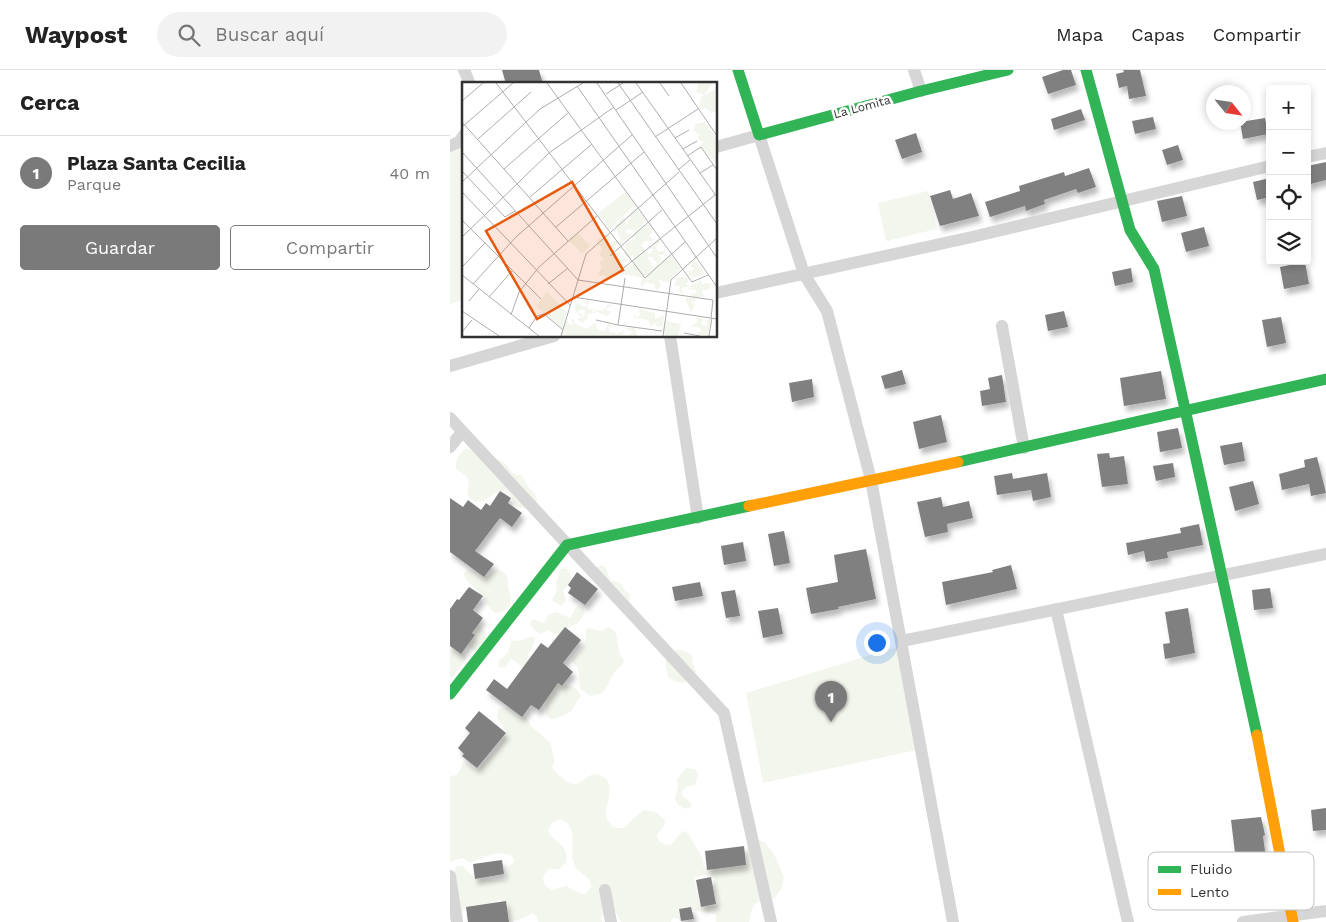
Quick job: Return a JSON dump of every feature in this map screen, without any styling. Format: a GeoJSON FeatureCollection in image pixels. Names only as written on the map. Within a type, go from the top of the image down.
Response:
{"type":"FeatureCollection","features":[{"type":"Feature","properties":{"kind":"street"},"geometry":{"type":"LineString","coordinates":[[464,70],[469,82]]}},
{"type":"Feature","properties":{"kind":"street"},"geometry":{"type":"LineString","coordinates":[[738,70],[804,274],[827,311],[871,480],[953,922]]}},
{"type":"Feature","properties":{"kind":"street"},"geometry":{"type":"LineString","coordinates":[[914,70],[921,91]]}},
{"type":"Feature","properties":{"kind":"street","name":"La Lomita"},"geometry":{"type":"LineString","coordinates":[[718,146],[921,91],[1008,70]]}},
{"type":"Feature","properties":{"kind":"street"},"geometry":{"type":"LineString","coordinates":[[1086,70],[1130,230],[1154,268],[1260,749],[1280,852]]}},
{"type":"Feature","properties":{"kind":"street"},"geometry":{"type":"LineString","coordinates":[[450,146],[462,138]]}},
{"type":"Feature","properties":{"kind":"street"},"geometry":{"type":"LineString","coordinates":[[1311,156],[1326,153]]}},
{"type":"Feature","properties":{"kind":"street"},"geometry":{"type":"LineString","coordinates":[[718,294],[1123,202],[1266,167]]}},
{"type":"Feature","properties":{"kind":"street"},"geometry":{"type":"LineString","coordinates":[[1002,326],[1024,448]]}},
{"type":"Feature","properties":{"kind":"street"},"geometry":{"type":"LineString","coordinates":[[450,366],[547,338]]}},
{"type":"Feature","properties":{"kind":"street"},"geometry":{"type":"LineString","coordinates":[[670,338],[698,518]]}},
{"type":"Feature","properties":{"kind":"street"},"geometry":{"type":"LineString","coordinates":[[450,694],[567,544],[1024,448],[1326,379]]}},
{"type":"Feature","properties":{"kind":"street"},"geometry":{"type":"LineString","coordinates":[[450,418],[724,713],[771,922]]}},
{"type":"Feature","properties":{"kind":"street"},"geometry":{"type":"LineString","coordinates":[[450,447],[462,432]]}},
{"type":"Feature","properties":{"kind":"street"},"geometry":{"type":"LineString","coordinates":[[902,641],[1326,554]]}},
{"type":"Feature","properties":{"kind":"street"},"geometry":{"type":"LineString","coordinates":[[1056,609],[1128,922]]}},
{"type":"Feature","properties":{"kind":"street"},"geometry":{"type":"LineString","coordinates":[[450,876],[456,922]]}},
{"type":"Feature","properties":{"kind":"street"},"geometry":{"type":"LineString","coordinates":[[605,890],[611,922]]}},
{"type":"Feature","properties":{"kind":"street"},"geometry":{"type":"LineString","coordinates":[[1243,922],[1292,918],[1326,911]]}},
{"type":"Feature","properties":{"kind":"shaded area"},"geometry":{"type":"Polygon","coordinates":[[[462,148],[462,301],[450,304],[450,152],[462,148]]]}},
{"type":"Feature","properties":{"kind":"shaded area"},"geometry":{"type":"Polygon","coordinates":[[[928,191],[937,229],[886,241],[878,203],[928,191]]]}},
{"type":"Feature","properties":{"kind":"shaded area"},"geometry":{"type":"Polygon","coordinates":[[[465,449],[506,464],[513,473],[521,475],[535,494],[537,500],[530,507],[515,506],[506,491],[501,490],[479,502],[469,498],[468,479],[456,469],[458,458],[465,449]]]}},
{"type":"Feature","properties":{"kind":"shaded area"},"geometry":{"type":"Polygon","coordinates":[[[602,565],[606,568],[610,580],[621,583],[625,591],[630,594],[629,603],[596,568],[602,565]]]}},
{"type":"Feature","properties":{"kind":"shaded area"},"geometry":{"type":"Polygon","coordinates":[[[566,568],[572,581],[563,591],[566,600],[562,605],[559,605],[552,600],[557,590],[556,584],[560,569],[566,568]]]}},
{"type":"Feature","properties":{"kind":"shaded area"},"geometry":{"type":"Polygon","coordinates":[[[469,569],[488,576],[497,569],[505,573],[511,599],[505,610],[493,612],[476,589],[465,579],[464,573],[469,569]]]}},
{"type":"Feature","properties":{"kind":"shaded area"},"geometry":{"type":"Polygon","coordinates":[[[577,606],[583,607],[585,613],[578,623],[561,633],[554,634],[549,630],[540,634],[533,629],[530,623],[533,619],[544,623],[548,615],[556,612],[570,618],[577,606]]]}},
{"type":"Feature","properties":{"kind":"shaded area"},"geometry":{"type":"Polygon","coordinates":[[[478,625],[485,632],[486,639],[475,652],[466,644],[475,626],[478,625]]]}},
{"type":"Feature","properties":{"kind":"shaded area"},"geometry":{"type":"Polygon","coordinates":[[[609,627],[616,633],[619,651],[624,661],[614,673],[603,692],[590,696],[580,688],[578,667],[571,661],[585,644],[586,629],[601,631],[609,627]]]}},
{"type":"Feature","properties":{"kind":"shaded area"},"geometry":{"type":"Polygon","coordinates":[[[529,637],[535,638],[528,654],[531,664],[562,686],[568,685],[573,687],[581,697],[572,710],[565,715],[550,719],[546,714],[546,702],[541,701],[525,668],[511,659],[505,668],[499,667],[499,661],[508,652],[511,641],[523,640],[529,637]]]}},
{"type":"Feature","properties":{"kind":"shaded area"},"geometry":{"type":"Polygon","coordinates":[[[897,647],[917,750],[763,783],[746,693],[897,647]]]}},
{"type":"Feature","properties":{"kind":"shaded area"},"geometry":{"type":"Polygon","coordinates":[[[453,648],[461,651],[467,658],[453,677],[450,677],[450,649],[453,648]]]}},
{"type":"Feature","properties":{"kind":"shaded area"},"geometry":{"type":"Polygon","coordinates":[[[678,650],[692,655],[696,672],[684,683],[676,682],[669,678],[666,669],[667,657],[673,651],[678,650]]]}},
{"type":"Feature","properties":{"kind":"shaded area"},"geometry":{"type":"Polygon","coordinates":[[[509,705],[519,705],[531,726],[550,742],[555,761],[552,766],[563,779],[576,784],[597,774],[606,779],[610,788],[606,816],[609,823],[615,827],[622,828],[626,826],[643,810],[656,812],[665,820],[664,826],[657,835],[659,841],[671,845],[682,831],[688,833],[707,870],[724,865],[746,865],[749,843],[754,837],[765,843],[773,852],[784,877],[782,888],[775,898],[758,902],[753,906],[749,922],[716,922],[716,914],[693,910],[691,907],[678,909],[680,919],[673,918],[671,922],[621,922],[615,910],[604,913],[601,918],[602,922],[538,922],[537,917],[533,913],[510,922],[507,906],[500,900],[481,907],[466,907],[460,912],[453,873],[457,866],[463,866],[475,879],[505,880],[508,867],[514,862],[512,856],[497,854],[486,856],[471,863],[462,858],[450,862],[450,777],[458,774],[463,763],[478,770],[498,747],[506,731],[497,718],[498,709],[506,708],[509,705]],[[559,819],[552,823],[548,831],[563,847],[566,862],[560,869],[549,869],[544,875],[543,881],[552,890],[566,886],[585,894],[591,887],[590,881],[575,867],[570,826],[559,819]],[[708,875],[695,878],[700,907],[718,904],[714,891],[714,878],[708,875]]]}},
{"type":"Feature","properties":{"kind":"shaded area"},"geometry":{"type":"Polygon","coordinates":[[[686,768],[695,769],[698,774],[695,785],[686,787],[682,792],[682,795],[692,804],[690,808],[680,806],[675,797],[678,787],[677,779],[686,768]]]}},
{"type":"Feature","properties":{"kind":"building"},"geometry":{"type":"Polygon","coordinates":[[[502,70],[539,70],[542,82],[505,82],[502,70]]]}},
{"type":"Feature","properties":{"kind":"building"},"geometry":{"type":"Polygon","coordinates":[[[1063,70],[1071,70],[1076,85],[1048,94],[1042,77],[1063,70]]]}},
{"type":"Feature","properties":{"kind":"building"},"geometry":{"type":"Polygon","coordinates":[[[1123,70],[1140,70],[1146,96],[1129,99],[1127,86],[1119,88],[1116,74],[1124,72],[1123,70]]]}},
{"type":"Feature","properties":{"kind":"building"},"geometry":{"type":"Polygon","coordinates":[[[1081,109],[1085,120],[1054,130],[1051,119],[1081,109]]]}},
{"type":"Feature","properties":{"kind":"building"},"geometry":{"type":"Polygon","coordinates":[[[1153,117],[1156,129],[1135,134],[1132,121],[1153,117]]]}},
{"type":"Feature","properties":{"kind":"building"},"geometry":{"type":"Polygon","coordinates":[[[1265,118],[1266,134],[1243,139],[1241,130],[1251,130],[1251,120],[1265,118]]]}},
{"type":"Feature","properties":{"kind":"building"},"geometry":{"type":"Polygon","coordinates":[[[916,133],[922,152],[902,159],[895,140],[916,133]]]}},
{"type":"Feature","properties":{"kind":"building"},"geometry":{"type":"Polygon","coordinates":[[[1178,145],[1183,160],[1167,165],[1162,150],[1178,145]]]}},
{"type":"Feature","properties":{"kind":"building"},"geometry":{"type":"Polygon","coordinates":[[[1326,162],[1326,180],[1311,184],[1311,165],[1326,162]]]}},
{"type":"Feature","properties":{"kind":"building"},"geometry":{"type":"Polygon","coordinates":[[[1089,168],[1096,187],[1078,193],[1076,189],[1044,200],[1045,204],[1026,211],[1025,206],[990,217],[985,202],[1020,191],[1019,186],[1064,172],[1065,176],[1089,168]]]}},
{"type":"Feature","properties":{"kind":"building"},"geometry":{"type":"Polygon","coordinates":[[[1266,179],[1266,198],[1257,200],[1253,182],[1266,179]]]}},
{"type":"Feature","properties":{"kind":"building"},"geometry":{"type":"Polygon","coordinates":[[[950,190],[953,199],[971,193],[979,216],[940,226],[930,196],[950,190]]]}},
{"type":"Feature","properties":{"kind":"building"},"geometry":{"type":"Polygon","coordinates":[[[1182,196],[1187,216],[1162,222],[1157,201],[1182,196]]]}},
{"type":"Feature","properties":{"kind":"building"},"geometry":{"type":"Polygon","coordinates":[[[1204,227],[1209,246],[1186,252],[1181,233],[1204,227]]]}},
{"type":"Feature","properties":{"kind":"building"},"geometry":{"type":"Polygon","coordinates":[[[1306,265],[1309,284],[1284,289],[1280,267],[1306,265]]]}},
{"type":"Feature","properties":{"kind":"building"},"geometry":{"type":"Polygon","coordinates":[[[1131,268],[1133,282],[1115,286],[1112,272],[1131,268]]]}},
{"type":"Feature","properties":{"kind":"building"},"geometry":{"type":"Polygon","coordinates":[[[1064,311],[1068,327],[1048,331],[1045,315],[1064,311]]]}},
{"type":"Feature","properties":{"kind":"building"},"geometry":{"type":"Polygon","coordinates":[[[1281,317],[1286,343],[1267,347],[1262,320],[1281,317]]]}},
{"type":"Feature","properties":{"kind":"building"},"geometry":{"type":"Polygon","coordinates":[[[902,370],[906,384],[885,389],[881,376],[902,370]]]}},
{"type":"Feature","properties":{"kind":"building"},"geometry":{"type":"Polygon","coordinates":[[[1161,371],[1166,399],[1124,406],[1120,378],[1161,371]]]}},
{"type":"Feature","properties":{"kind":"building"},"geometry":{"type":"Polygon","coordinates":[[[1002,375],[1006,402],[982,406],[980,391],[990,389],[988,378],[1002,375]]]}},
{"type":"Feature","properties":{"kind":"building"},"geometry":{"type":"Polygon","coordinates":[[[812,379],[814,397],[792,402],[789,383],[812,379]]]}},
{"type":"Feature","properties":{"kind":"building"},"geometry":{"type":"Polygon","coordinates":[[[941,415],[947,442],[919,449],[913,422],[941,415]]]}},
{"type":"Feature","properties":{"kind":"building"},"geometry":{"type":"Polygon","coordinates":[[[1178,428],[1182,448],[1160,452],[1157,432],[1178,428]]]}},
{"type":"Feature","properties":{"kind":"building"},"geometry":{"type":"Polygon","coordinates":[[[1242,442],[1245,461],[1224,465],[1220,446],[1242,442]]]}},
{"type":"Feature","properties":{"kind":"building"},"geometry":{"type":"Polygon","coordinates":[[[1109,453],[1110,458],[1124,456],[1128,484],[1102,487],[1097,454],[1109,453]]]}},
{"type":"Feature","properties":{"kind":"building"},"geometry":{"type":"Polygon","coordinates":[[[1317,457],[1326,493],[1311,496],[1309,484],[1282,490],[1279,474],[1305,467],[1304,460],[1317,457]]]}},
{"type":"Feature","properties":{"kind":"building"},"geometry":{"type":"Polygon","coordinates":[[[1173,463],[1175,477],[1156,481],[1153,466],[1173,463]]]}},
{"type":"Feature","properties":{"kind":"building"},"geometry":{"type":"Polygon","coordinates":[[[1012,473],[1013,479],[1047,473],[1051,497],[1033,501],[1031,490],[997,495],[994,476],[1012,473]]]}},
{"type":"Feature","properties":{"kind":"building"},"geometry":{"type":"Polygon","coordinates":[[[1253,481],[1259,504],[1235,511],[1229,487],[1253,481]]]}},
{"type":"Feature","properties":{"kind":"building"},"geometry":{"type":"Polygon","coordinates":[[[500,491],[511,498],[508,503],[522,513],[512,527],[500,518],[475,551],[494,564],[484,577],[450,552],[450,498],[463,507],[468,500],[481,510],[486,503],[490,506],[500,491]]]}},
{"type":"Feature","properties":{"kind":"building"},"geometry":{"type":"Polygon","coordinates":[[[941,497],[943,507],[969,501],[973,518],[947,524],[948,532],[925,537],[917,502],[941,497]]]}},
{"type":"Feature","properties":{"kind":"building"},"geometry":{"type":"Polygon","coordinates":[[[1199,524],[1203,545],[1167,552],[1168,558],[1146,562],[1144,551],[1128,555],[1126,543],[1181,533],[1180,528],[1199,524]]]}},
{"type":"Feature","properties":{"kind":"building"},"geometry":{"type":"Polygon","coordinates":[[[784,531],[790,563],[774,566],[768,534],[784,531]]]}},
{"type":"Feature","properties":{"kind":"building"},"geometry":{"type":"Polygon","coordinates":[[[743,542],[746,561],[724,565],[721,546],[743,542]]]}},
{"type":"Feature","properties":{"kind":"building"},"geometry":{"type":"Polygon","coordinates":[[[866,549],[876,599],[811,614],[806,588],[838,582],[834,555],[866,549]]]}},
{"type":"Feature","properties":{"kind":"building"},"geometry":{"type":"Polygon","coordinates":[[[1011,565],[1017,589],[946,605],[942,582],[993,572],[992,570],[1011,565]]]}},
{"type":"Feature","properties":{"kind":"building"},"geometry":{"type":"Polygon","coordinates":[[[577,572],[598,589],[585,605],[568,593],[571,588],[568,585],[577,572]]]}},
{"type":"Feature","properties":{"kind":"building"},"geometry":{"type":"Polygon","coordinates":[[[700,582],[703,596],[675,601],[672,587],[700,582]]]}},
{"type":"Feature","properties":{"kind":"building"},"geometry":{"type":"Polygon","coordinates":[[[469,587],[483,596],[473,610],[483,618],[472,633],[475,635],[461,654],[450,646],[450,609],[469,587]]]}},
{"type":"Feature","properties":{"kind":"building"},"geometry":{"type":"Polygon","coordinates":[[[1270,588],[1273,608],[1254,610],[1252,590],[1270,588]]]}},
{"type":"Feature","properties":{"kind":"building"},"geometry":{"type":"Polygon","coordinates":[[[735,590],[740,616],[726,618],[721,592],[735,590]]]}},
{"type":"Feature","properties":{"kind":"building"},"geometry":{"type":"Polygon","coordinates":[[[778,608],[783,634],[763,638],[758,611],[778,608]]]}},
{"type":"Feature","properties":{"kind":"building"},"geometry":{"type":"Polygon","coordinates":[[[1188,608],[1195,653],[1165,659],[1163,644],[1170,643],[1165,612],[1188,608]]]}},
{"type":"Feature","properties":{"kind":"building"},"geometry":{"type":"Polygon","coordinates":[[[565,627],[581,640],[563,663],[573,672],[562,686],[558,683],[539,710],[531,705],[522,717],[486,690],[494,679],[507,689],[541,643],[548,648],[565,627]]]}},
{"type":"Feature","properties":{"kind":"building"},"geometry":{"type":"Polygon","coordinates":[[[479,711],[506,733],[477,768],[462,756],[464,754],[458,748],[470,733],[465,728],[479,711]]]}},
{"type":"Feature","properties":{"kind":"building"},"geometry":{"type":"Polygon","coordinates":[[[1326,808],[1326,830],[1313,831],[1311,810],[1326,808]]]}},
{"type":"Feature","properties":{"kind":"building"},"geometry":{"type":"Polygon","coordinates":[[[1261,817],[1265,835],[1263,836],[1265,852],[1235,852],[1231,820],[1261,817]]]}},
{"type":"Feature","properties":{"kind":"building"},"geometry":{"type":"Polygon","coordinates":[[[744,846],[746,865],[707,870],[705,851],[744,846]]]}},
{"type":"Feature","properties":{"kind":"building"},"geometry":{"type":"Polygon","coordinates":[[[502,860],[504,874],[475,879],[473,864],[502,860]]]}},
{"type":"Feature","properties":{"kind":"building"},"geometry":{"type":"Polygon","coordinates":[[[711,877],[716,904],[701,907],[696,880],[711,877]]]}},
{"type":"Feature","properties":{"kind":"building"},"geometry":{"type":"Polygon","coordinates":[[[506,901],[509,922],[468,922],[466,907],[506,901]]]}},
{"type":"Feature","properties":{"kind":"building"},"geometry":{"type":"Polygon","coordinates":[[[691,907],[694,919],[681,921],[679,909],[691,907]]]}},
{"type":"Feature","properties":{"kind":"traffic: fast"},"geometry":{"type":"LineString","coordinates":[[738,70],[759,135],[921,91],[1008,70]]}},
{"type":"Feature","properties":{"kind":"traffic: fast"},"geometry":{"type":"LineString","coordinates":[[1086,70],[1130,230],[1154,269],[1257,735]]}},
{"type":"Feature","properties":{"kind":"traffic: fast"},"geometry":{"type":"LineString","coordinates":[[958,462],[1326,379]]}},
{"type":"Feature","properties":{"kind":"traffic: fast"},"geometry":{"type":"LineString","coordinates":[[450,694],[567,545],[749,506]]}},
{"type":"Feature","properties":{"kind":"traffic: slow"},"geometry":{"type":"LineString","coordinates":[[749,506],[958,462]]}},
{"type":"Feature","properties":{"kind":"traffic: slow"},"geometry":{"type":"LineString","coordinates":[[1257,735],[1280,852]]}},
{"type":"Feature","properties":{"kind":"traffic: slow"},"geometry":{"type":"LineString","coordinates":[[1291,910],[1293,922]]}},
{"type":"Feature","properties":{"kind":"place","name":"Plaza Santa Cecilia"},"geometry":{"type":"Point","coordinates":[831,722]}}]}
